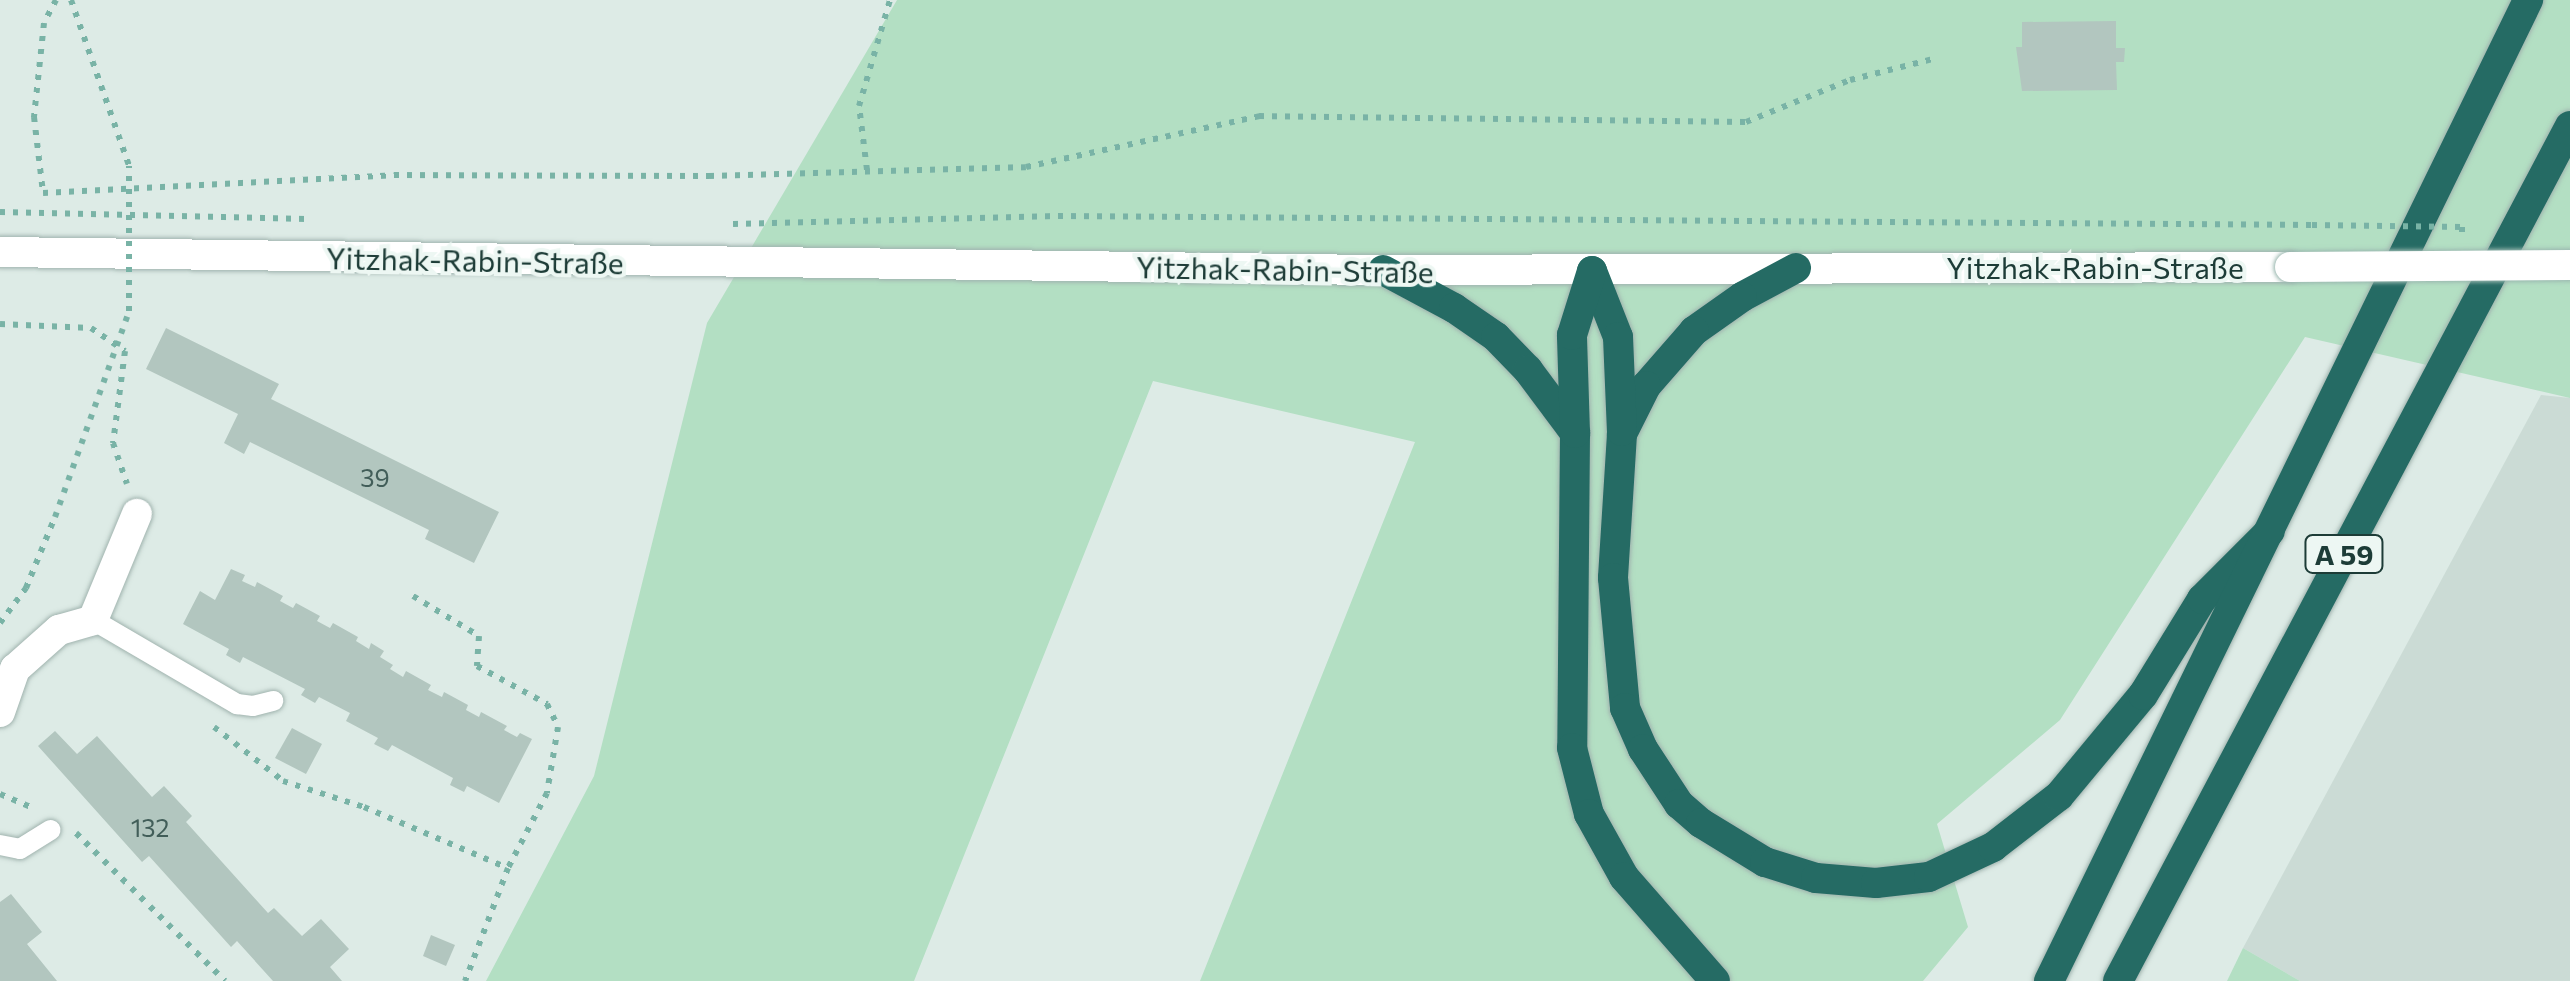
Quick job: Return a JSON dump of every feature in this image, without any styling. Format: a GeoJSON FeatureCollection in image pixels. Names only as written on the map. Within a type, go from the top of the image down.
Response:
{"type":"FeatureCollection","features":[{"type":"Feature","properties":{"kind":"highway","name":"A 59"},"geometry":{"type":"LineString","coordinates":[[2049,981],[2528,0]]}},
{"type":"Feature","properties":{"kind":"highway","name":"A 59"},"geometry":{"type":"LineString","coordinates":[[2118,981],[2570,126]]}},
{"type":"Feature","properties":{"kind":"highway"},"geometry":{"type":"LineString","coordinates":[[1622,434],[1646,386],[1694,330],[1796,268]]}},
{"type":"Feature","properties":{"kind":"highway"},"geometry":{"type":"LineString","coordinates":[[1382,270],[1454,308],[1496,337],[1528,370],[1575,433]]}},
{"type":"Feature","properties":{"kind":"highway"},"geometry":{"type":"LineString","coordinates":[[1592,271],[1618,337],[1622,434],[1613,578],[1625,708],[1643,749],[1679,804],[1701,823],[1764,862],[1816,878],[1876,883],[1929,878],[1993,847],[2059,796],[2143,695],[2202,598],[2270,531]]}},
{"type":"Feature","properties":{"kind":"highway"},"geometry":{"type":"LineString","coordinates":[[1592,271],[1572,336],[1572,748],[1585,798],[1624,877],[1715,981]]}},
{"type":"Feature","properties":{"kind":"main road","name":"Yitzhak-Rabin-Straße"},"geometry":{"type":"LineString","coordinates":[[0,252],[1382,270],[2570,265]]}},
{"type":"Feature","properties":{"kind":"main road"},"geometry":{"type":"LineString","coordinates":[[1,709],[16,670],[58,630],[93,620],[137,514]]}},
{"type":"Feature","properties":{"kind":"lane"},"geometry":{"type":"LineString","coordinates":[[93,620],[238,704],[253,706],[274,701]]}},
{"type":"Feature","properties":{"kind":"lane"},"geometry":{"type":"LineString","coordinates":[[0,844],[20,850],[54,822]]}},
{"type":"Feature","properties":{"kind":"path"},"geometry":{"type":"LineString","coordinates":[[56,0],[44,23],[34,117],[42,193],[394,175],[709,176],[1026,166],[1259,116],[1746,122],[1850,80],[1938,58]]}},
{"type":"Feature","properties":{"kind":"path"},"geometry":{"type":"LineString","coordinates":[[0,623],[26,588],[129,311],[129,166],[71,0]]}},
{"type":"Feature","properties":{"kind":"path"},"geometry":{"type":"LineString","coordinates":[[868,170],[859,106],[890,0]]}},
{"type":"Feature","properties":{"kind":"path"},"geometry":{"type":"LineString","coordinates":[[0,212],[318,219]]}},
{"type":"Feature","properties":{"kind":"path"},"geometry":{"type":"LineString","coordinates":[[714,225],[1058,216],[2312,225]]}},
{"type":"Feature","properties":{"kind":"path"},"geometry":{"type":"LineString","coordinates":[[0,324],[91,328],[126,351],[113,443],[137,514]]}},
{"type":"Feature","properties":{"kind":"path"},"geometry":{"type":"LineString","coordinates":[[413,596],[479,636],[477,666],[548,704],[558,728],[546,793],[508,868],[465,981]]}},
{"type":"Feature","properties":{"kind":"path"},"geometry":{"type":"LineString","coordinates":[[208,723],[283,780],[364,807],[508,868]]}},
{"type":"Feature","properties":{"kind":"path"},"geometry":{"type":"LineString","coordinates":[[0,794],[54,822],[226,981]]}},
{"type":"Feature","properties":{"kind":"shaded area"},"geometry":{"type":"Polygon","coordinates":[[[2541,395],[2570,398],[2570,981],[2300,981],[2243,948],[2541,395]]]}},
{"type":"Feature","properties":{"kind":"green space"},"geometry":{"type":"Polygon","coordinates":[[[897,0],[2570,0],[2570,398],[2305,337],[2060,720],[1937,824],[1968,927],[1923,981],[1200,981],[1415,442],[1153,381],[914,981],[486,981],[594,776],[707,323],[897,0]]]}},
{"type":"Feature","properties":{"kind":"green space"},"geometry":{"type":"Polygon","coordinates":[[[2243,948],[2300,981],[2227,981],[2243,948]]]}},
{"type":"Feature","properties":{"kind":"building"},"geometry":{"type":"Polygon","coordinates":[[[2116,21],[2116,48],[2125,48],[2124,62],[2116,62],[2117,90],[2022,91],[2016,47],[2022,47],[2022,22],[2116,21]]]}},
{"type":"Feature","properties":{"kind":"building"},"geometry":{"type":"Polygon","coordinates":[[[166,328],[279,384],[271,399],[499,512],[474,563],[425,539],[429,530],[250,442],[244,454],[224,443],[238,414],[146,369],[166,328]]]}},
{"type":"Feature","properties":{"kind":"building"},"geometry":{"type":"Polygon","coordinates":[[[231,569],[245,575],[242,581],[255,587],[257,582],[283,596],[280,601],[293,608],[296,603],[320,616],[317,621],[330,628],[333,623],[358,637],[356,641],[369,649],[371,643],[384,651],[380,657],[403,677],[406,671],[431,685],[428,690],[442,697],[444,692],[468,705],[466,710],[479,717],[481,712],[507,726],[504,730],[517,737],[520,733],[532,739],[499,803],[467,786],[464,792],[450,785],[453,778],[392,745],[388,751],[374,744],[378,738],[346,721],[350,713],[319,697],[315,703],[301,695],[305,689],[243,657],[240,663],[226,655],[229,649],[183,624],[200,591],[215,600],[231,569]]]}},
{"type":"Feature","properties":{"kind":"building"},"geometry":{"type":"Polygon","coordinates":[[[292,728],[322,744],[306,774],[275,758],[292,728]]]}},
{"type":"Feature","properties":{"kind":"building"},"geometry":{"type":"Polygon","coordinates":[[[55,731],[77,754],[97,736],[152,797],[164,786],[192,816],[186,822],[268,913],[274,908],[302,936],[321,919],[349,949],[330,967],[342,981],[273,981],[237,941],[231,947],[149,856],[142,862],[38,746],[55,731]]]}},
{"type":"Feature","properties":{"kind":"building"},"geometry":{"type":"Polygon","coordinates":[[[11,894],[42,932],[27,944],[57,981],[0,981],[0,902],[11,894]]]}},
{"type":"Feature","properties":{"kind":"building"},"geometry":{"type":"Polygon","coordinates":[[[431,935],[455,945],[446,966],[423,956],[431,935]]]}}]}
